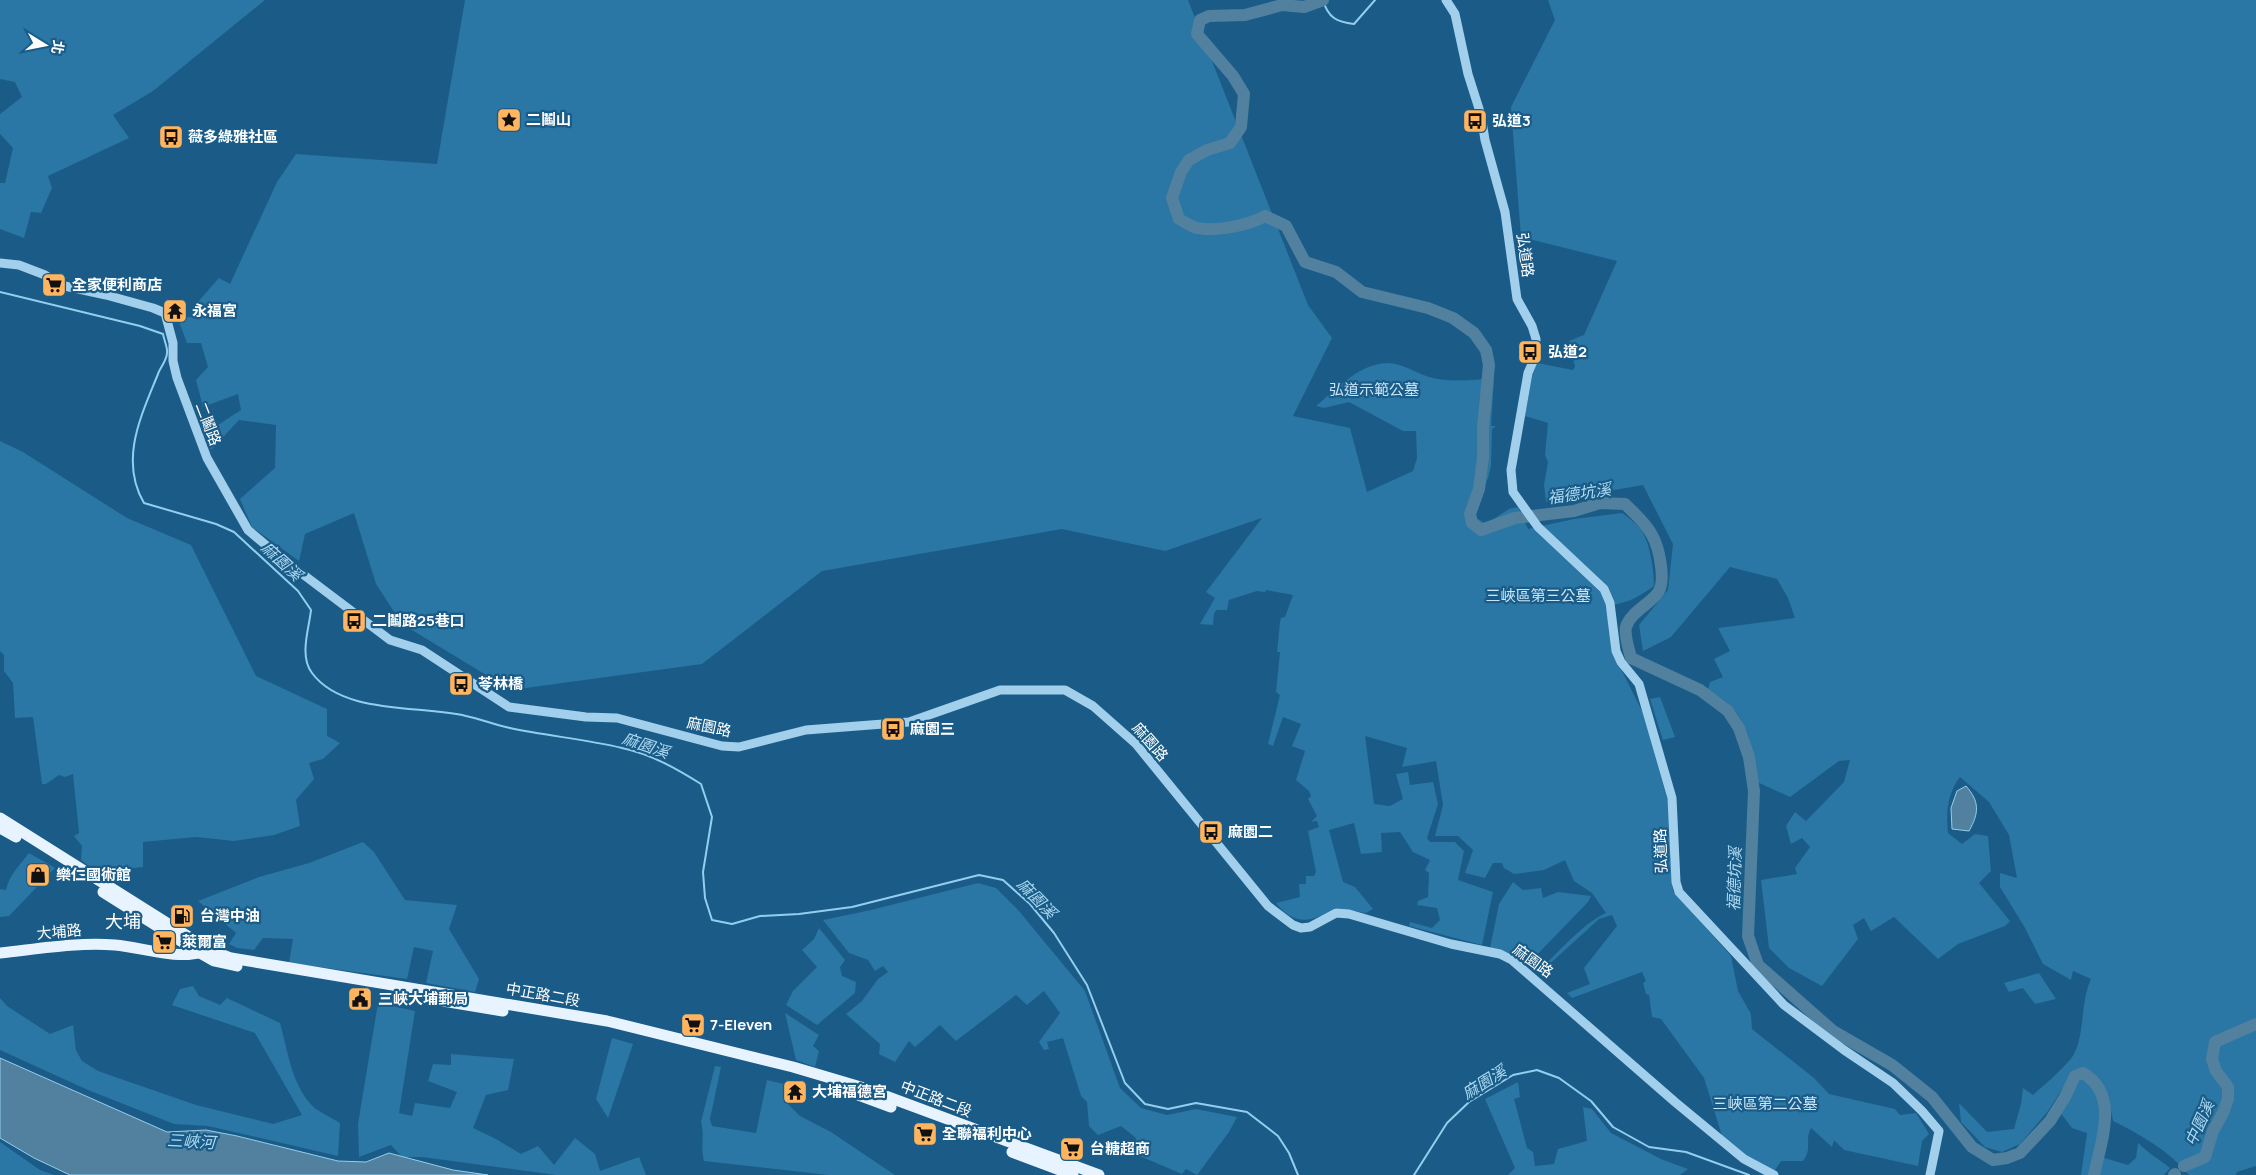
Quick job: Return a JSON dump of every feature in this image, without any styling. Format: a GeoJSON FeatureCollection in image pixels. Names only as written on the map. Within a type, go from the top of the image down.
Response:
{"type":"FeatureCollection","features":[{"type":"Feature","properties":{"kind":"main road","name":"中正路二段"},"geometry":{"type":"LineString","coordinates":[[0,818],[204,951],[231,958],[607,1022],[793,1068],[864,1088],[1099,1175]]}},
{"type":"Feature","properties":{"kind":"main road","name":"中正路二段"},"geometry":{"type":"LineString","coordinates":[[0,828],[227,964],[604,1029],[824,1083],[1073,1175]]}},
{"type":"Feature","properties":{"kind":"main road","name":"大埔路"},"geometry":{"type":"LineString","coordinates":[[0,953],[87,944],[115,945],[183,954],[204,951]]}},
{"type":"Feature","properties":{"kind":"street","name":"弘道路"},"geometry":{"type":"LineString","coordinates":[[1447,2],[1455,14],[1468,74],[1482,115],[1485,140],[1505,212],[1518,299],[1532,326],[1536,339],[1535,356],[1528,373],[1511,470],[1513,492],[1538,527],[1604,590],[1610,604],[1616,651],[1621,662],[1640,684],[1672,798],[1676,882],[1679,892],[1784,1005],[1899,1088],[1922,1111],[1939,1131],[1930,1175]]}},
{"type":"Feature","properties":{"kind":"street","name":"二鬮路"},"geometry":{"type":"LineString","coordinates":[[0,263],[19,265],[45,275],[60,285],[106,295],[153,308],[164,313],[173,342],[173,361],[177,378],[194,428],[207,458],[248,530],[280,557],[390,640]]}},
{"type":"Feature","properties":{"kind":"street","name":"麻園路"},"geometry":{"type":"LineString","coordinates":[[390,640],[422,650],[509,707],[556,714],[617,718],[722,746],[739,747],[806,730],[909,722],[1000,690],[1065,690],[1093,706],[1129,738],[1268,906],[1293,925],[1301,928],[1310,927],[1336,913],[1349,914],[1451,944],[1500,954],[1512,960],[1675,1102],[1737,1153],[1774,1175]]}},
{"type":"Feature","properties":{"kind":"green space"},"geometry":{"type":"Polygon","coordinates":[[[0,0],[265,0],[153,91],[113,115],[129,138],[48,176],[52,188],[41,213],[31,212],[24,238],[0,229],[0,183],[5,183],[13,148],[0,134],[0,114],[22,97],[15,82],[0,79],[0,0]]]}},
{"type":"Feature","properties":{"kind":"green space"},"geometry":{"type":"Polygon","coordinates":[[[465,0],[1188,0],[1308,305],[1332,338],[1293,416],[1350,428],[1367,492],[1413,471],[1417,458],[1416,431],[1403,431],[1349,402],[1324,408],[1316,406],[1349,378],[1368,367],[1378,364],[1398,365],[1429,377],[1445,380],[1462,381],[1494,378],[1491,426],[1496,426],[1492,429],[1491,466],[1488,478],[1476,505],[1475,517],[1486,524],[1509,509],[1518,507],[1528,529],[1574,519],[1622,513],[1638,526],[1646,538],[1652,563],[1654,586],[1631,600],[1605,607],[1609,614],[1612,651],[1643,713],[1670,809],[1670,854],[1673,891],[1731,956],[1738,991],[1751,1014],[1752,1029],[1814,1078],[1829,1094],[1895,1109],[1900,1115],[1916,1113],[1929,1134],[1922,1141],[1918,1166],[1844,1150],[1834,1140],[1832,1147],[1811,1128],[1808,1137],[1808,1148],[1803,1161],[1781,1161],[1775,1170],[1752,1161],[1723,1139],[1704,1078],[1661,1019],[1652,1017],[1649,995],[1646,994],[1643,983],[1646,981],[1642,972],[1572,998],[1567,993],[1590,984],[1584,968],[1617,926],[1612,915],[1599,919],[1542,971],[1540,969],[1580,931],[1606,913],[1592,893],[1574,881],[1565,860],[1544,870],[1514,874],[1504,868],[1502,863],[1493,863],[1485,878],[1465,873],[1473,850],[1458,836],[1435,836],[1443,805],[1436,761],[1402,767],[1407,748],[1365,736],[1374,804],[1390,806],[1403,799],[1396,774],[1408,772],[1410,785],[1433,782],[1438,804],[1427,838],[1430,842],[1455,842],[1464,851],[1458,880],[1493,892],[1482,945],[1409,926],[1410,922],[1432,928],[1440,920],[1437,908],[1417,905],[1418,901],[1428,897],[1429,873],[1425,870],[1430,860],[1413,852],[1400,832],[1381,833],[1382,852],[1361,854],[1354,823],[1329,830],[1343,882],[1355,887],[1373,909],[1366,913],[1335,908],[1319,916],[1304,920],[1290,916],[1283,911],[1276,903],[1300,897],[1299,884],[1306,884],[1306,876],[1314,876],[1316,872],[1308,831],[1319,827],[1317,821],[1311,822],[1317,816],[1308,799],[1311,796],[1309,791],[1296,780],[1305,751],[1292,746],[1301,724],[1283,717],[1273,746],[1268,744],[1280,695],[1276,692],[1280,652],[1277,652],[1280,622],[1281,618],[1285,617],[1293,595],[1266,590],[1265,592],[1257,591],[1229,600],[1227,610],[1216,610],[1213,625],[1200,624],[1215,598],[1206,592],[1262,518],[1165,551],[1062,529],[822,571],[702,664],[511,690],[402,624],[376,584],[354,513],[305,534],[299,561],[252,527],[240,499],[275,468],[276,425],[239,420],[211,450],[204,434],[241,410],[238,394],[203,407],[196,380],[208,367],[201,343],[187,343],[178,319],[197,316],[196,304],[219,278],[230,284],[277,182],[296,154],[437,164],[465,0]]]}},
{"type":"Feature","properties":{"kind":"green space"},"geometry":{"type":"Polygon","coordinates":[[[1548,0],[2256,0],[2256,1166],[2237,1172],[2236,1175],[2189,1175],[2154,1144],[2113,1121],[2105,1090],[2096,1078],[2083,1067],[2072,1074],[2048,1111],[2020,1144],[2002,1152],[1985,1147],[1961,1122],[1959,1103],[1987,1132],[2014,1129],[2023,1088],[2033,1095],[2074,1054],[2080,1037],[2085,998],[2091,979],[2073,971],[2071,980],[2043,964],[2025,928],[2000,887],[2000,873],[2017,878],[2009,835],[1989,802],[1960,777],[1952,790],[1948,804],[1948,833],[1962,844],[1975,834],[1988,836],[1991,871],[1979,883],[2010,921],[2005,926],[1958,944],[1938,959],[1894,917],[1871,931],[1864,918],[1853,925],[1858,939],[1822,986],[1789,968],[1769,948],[1761,880],[1797,874],[1795,868],[1810,847],[1802,838],[1791,844],[1786,826],[1795,812],[1806,821],[1844,782],[1850,760],[1839,761],[1790,797],[1757,782],[1753,753],[1744,725],[1733,708],[1708,689],[1710,682],[1723,677],[1714,659],[1730,651],[1718,628],[1795,618],[1788,598],[1777,579],[1730,567],[1671,637],[1643,651],[1639,625],[1668,590],[1673,544],[1643,485],[1546,502],[1544,485],[1548,462],[1545,455],[1548,423],[1525,416],[1532,376],[1537,363],[1573,370],[1575,367],[1569,341],[1584,335],[1617,261],[1521,237],[1511,107],[1555,20],[1548,0]]]}},
{"type":"Feature","properties":{"kind":"green space"},"geometry":{"type":"Polygon","coordinates":[[[0,441],[23,452],[127,518],[191,545],[256,676],[327,709],[327,736],[340,743],[323,759],[309,763],[314,779],[296,800],[300,826],[274,835],[234,841],[196,837],[143,842],[143,867],[97,872],[81,860],[82,846],[74,836],[79,833],[73,774],[65,777],[59,775],[46,784],[42,784],[33,717],[15,718],[13,683],[4,671],[4,655],[0,651],[0,441]]]}},
{"type":"Feature","properties":{"kind":"green space"},"geometry":{"type":"Polygon","coordinates":[[[1660,697],[1675,737],[1663,740],[1650,699],[1660,697]]]}},
{"type":"Feature","properties":{"kind":"green space"},"geometry":{"type":"Polygon","coordinates":[[[363,842],[374,852],[405,900],[457,905],[449,929],[479,979],[475,992],[426,983],[433,951],[414,947],[407,979],[289,963],[293,939],[263,938],[254,950],[237,948],[229,944],[236,933],[198,901],[259,877],[309,863],[363,842]]]}},
{"type":"Feature","properties":{"kind":"green space"},"geometry":{"type":"Polygon","coordinates":[[[29,853],[55,868],[9,916],[0,917],[0,889],[6,890],[12,875],[29,853]]]}},
{"type":"Feature","properties":{"kind":"green space"},"geometry":{"type":"Polygon","coordinates":[[[1513,882],[1523,890],[1541,888],[1543,898],[1558,892],[1591,896],[1588,902],[1530,962],[1519,956],[1490,948],[1499,904],[1513,882]]]}},
{"type":"Feature","properties":{"kind":"green space"},"geometry":{"type":"Polygon","coordinates":[[[978,883],[996,888],[1019,911],[1085,991],[1120,1088],[1141,1108],[1167,1115],[1196,1109],[1237,1117],[1229,1132],[1197,1175],[1186,1169],[1182,1174],[1135,1154],[1136,1138],[1121,1126],[1098,1135],[1089,1126],[1087,1102],[1081,1096],[1063,1038],[1047,1042],[1049,1049],[1044,1050],[1039,1042],[1060,1013],[1044,991],[1027,1005],[1016,995],[956,1041],[940,1025],[915,1047],[909,1041],[895,1062],[879,1054],[880,1044],[846,1014],[862,1001],[878,979],[888,972],[883,966],[875,971],[868,960],[849,953],[823,920],[978,883]]]}},
{"type":"Feature","properties":{"kind":"green space"},"geometry":{"type":"Polygon","coordinates":[[[819,928],[845,960],[840,967],[842,976],[856,982],[855,993],[817,1025],[786,1005],[793,991],[817,967],[802,950],[814,939],[819,928]]]}},
{"type":"Feature","properties":{"kind":"green space"},"geometry":{"type":"Polygon","coordinates":[[[2039,973],[2056,999],[2035,1004],[2023,988],[2009,992],[2004,983],[2039,973]]]}},
{"type":"Feature","properties":{"kind":"green space"},"geometry":{"type":"Polygon","coordinates":[[[193,986],[199,996],[220,1005],[227,998],[280,1023],[292,1069],[301,1091],[316,1109],[340,1123],[338,1156],[208,1126],[174,1124],[88,1090],[0,1050],[0,998],[7,1006],[50,1034],[73,1025],[76,1050],[82,1061],[98,1071],[196,1105],[273,1124],[302,1115],[255,1033],[172,1005],[180,989],[193,986]]]}},
{"type":"Feature","properties":{"kind":"green space"},"geometry":{"type":"Polygon","coordinates":[[[378,1003],[415,1011],[399,1113],[412,1116],[415,1103],[450,1108],[457,1092],[428,1081],[433,1064],[451,1065],[451,1054],[514,1059],[508,1090],[486,1095],[473,1128],[521,1154],[538,1146],[554,1165],[575,1138],[595,1154],[600,1171],[639,1157],[646,1175],[556,1175],[422,1157],[402,1157],[391,1145],[359,1157],[358,1124],[378,1003]]]}},
{"type":"Feature","properties":{"kind":"green space"},"geometry":{"type":"Polygon","coordinates":[[[785,1013],[819,1035],[813,1046],[819,1051],[815,1067],[796,1060],[785,1013]]]}},
{"type":"Feature","properties":{"kind":"green space"},"geometry":{"type":"Polygon","coordinates":[[[612,1038],[633,1044],[608,1118],[596,1099],[612,1038]]]}},
{"type":"Feature","properties":{"kind":"green space"},"geometry":{"type":"Polygon","coordinates":[[[715,1066],[721,1067],[710,1119],[712,1126],[756,1133],[767,1080],[788,1085],[786,1102],[800,1116],[831,1132],[895,1175],[829,1175],[704,1161],[701,1122],[715,1066]]]}},
{"type":"Feature","properties":{"kind":"green space"},"geometry":{"type":"Polygon","coordinates":[[[2083,1079],[2092,1087],[2100,1110],[2098,1137],[2090,1175],[2081,1175],[2087,1133],[2072,1128],[2059,1111],[2069,1098],[2076,1082],[2083,1079]]]}},
{"type":"Feature","properties":{"kind":"green space"},"geometry":{"type":"Polygon","coordinates":[[[1518,1082],[1520,1097],[1514,1099],[1527,1148],[1533,1152],[1535,1166],[1554,1164],[1558,1149],[1587,1141],[1583,1107],[1592,1109],[1611,1133],[1661,1159],[1688,1169],[1680,1175],[1508,1175],[1515,1168],[1485,1099],[1518,1082]]]}},
{"type":"Feature","properties":{"kind":"green space"},"geometry":{"type":"Polygon","coordinates":[[[0,1142],[40,1170],[54,1175],[0,1175],[0,1142]]]}},
{"type":"Feature","properties":{"kind":"green space"},"geometry":{"type":"Polygon","coordinates":[[[2138,1143],[2170,1168],[2164,1175],[2099,1175],[2101,1157],[2128,1165],[2136,1158],[2138,1143]]]}},
{"type":"Feature","properties":{"kind":"water"},"geometry":{"type":"Polygon","coordinates":[[[1966,786],[1976,803],[1975,819],[1969,831],[1952,829],[1951,808],[1957,791],[1966,786]]]}},
{"type":"Feature","properties":{"kind":"water","name":"三峽河"},"geometry":{"type":"Polygon","coordinates":[[[0,1058],[167,1132],[206,1130],[338,1161],[366,1162],[389,1153],[453,1170],[488,1175],[70,1175],[34,1158],[0,1138],[0,1058]]]}},
{"type":"Feature","properties":{"kind":"waterway"},"geometry":{"type":"LineString","coordinates":[[1323,0],[1334,18],[1354,24],[1375,0]]}},
{"type":"Feature","properties":{"kind":"waterway","name":"福德坑溪"},"geometry":{"type":"LineString","coordinates":[[1323,0],[1304,7],[1282,5],[1245,15],[1209,16],[1200,20],[1197,34],[1233,76],[1244,94],[1241,127],[1230,143],[1207,150],[1189,160],[1181,172],[1172,198],[1179,219],[1190,226],[1213,229],[1241,225],[1265,216],[1286,226],[1305,262],[1336,272],[1362,292],[1428,308],[1453,318],[1474,333],[1486,350],[1489,365],[1483,428],[1483,458],[1479,489],[1470,514],[1472,523],[1481,530],[1515,518],[1574,511],[1600,503],[1625,504],[1643,522],[1652,535],[1657,548],[1662,574],[1660,589],[1657,594],[1631,617],[1626,627],[1626,638],[1631,658],[1700,690],[1728,711],[1739,728],[1749,757],[1754,791],[1748,936],[1758,965],[1833,1031],[1892,1065],[1932,1097],[1972,1147],[1993,1160],[2007,1158],[2020,1153],[2050,1121],[2075,1076],[2083,1073],[2094,1082],[2101,1093],[2105,1106],[2103,1134],[2094,1175]]}},
{"type":"Feature","properties":{"kind":"waterway","name":"麻園溪"},"geometry":{"type":"LineString","coordinates":[[0,292],[140,326],[163,334],[167,356],[151,390],[135,438],[133,454],[133,471],[144,503],[216,524],[234,532],[298,591],[311,610],[305,651],[308,666],[312,673],[326,686],[343,696],[362,702],[466,716],[510,728],[594,742],[633,751],[663,763],[692,778],[701,784],[712,817],[703,872],[705,898],[712,920],[732,924],[760,916],[799,914],[852,907],[979,875],[1003,880],[1030,904],[1054,933],[1087,985],[1125,1083],[1145,1104],[1168,1109],[1196,1103],[1247,1112],[1278,1136],[1289,1153],[1298,1175]]}},
{"type":"Feature","properties":{"kind":"waterway","name":"中園溪"},"geometry":{"type":"LineString","coordinates":[[2184,1166],[2205,1157],[2213,1131],[2228,1099],[2228,1087],[2216,1071],[2212,1059],[2215,1042],[2256,1024]]}},
{"type":"Feature","properties":{"kind":"waterway","name":"麻園溪"},"geometry":{"type":"LineString","coordinates":[[1414,1175],[1447,1123],[1469,1102],[1513,1075],[1537,1070],[1559,1078],[1591,1101],[1613,1127],[1649,1147],[1686,1152],[1749,1175]]}},
{"type":"Feature","properties":{"kind":"place","name":"二鬮山"},"geometry":{"type":"Point","coordinates":[509,120]}},
{"type":"Feature","properties":{"kind":"place","name":"弘道3"},"geometry":{"type":"Point","coordinates":[1475,121]}},
{"type":"Feature","properties":{"kind":"place","name":"薇多綠雅社區"},"geometry":{"type":"Point","coordinates":[171,137]}},
{"type":"Feature","properties":{"kind":"place","name":"全家便利商店"},"geometry":{"type":"Point","coordinates":[54,285]}},
{"type":"Feature","properties":{"kind":"place","name":"永福宮"},"geometry":{"type":"Point","coordinates":[175,311]}},
{"type":"Feature","properties":{"kind":"place","name":"弘道2"},"geometry":{"type":"Point","coordinates":[1530,352]}},
{"type":"Feature","properties":{"kind":"place","name":"二鬮路25巷口"},"geometry":{"type":"Point","coordinates":[354,621]}},
{"type":"Feature","properties":{"kind":"place","name":"苓林橋"},"geometry":{"type":"Point","coordinates":[461,684]}},
{"type":"Feature","properties":{"kind":"place","name":"麻園三"},"geometry":{"type":"Point","coordinates":[893,729]}},
{"type":"Feature","properties":{"kind":"place","name":"麻園二"},"geometry":{"type":"Point","coordinates":[1211,832]}},
{"type":"Feature","properties":{"kind":"place","name":"樂仁國術館"},"geometry":{"type":"Point","coordinates":[38,875]}},
{"type":"Feature","properties":{"kind":"place","name":"台灣中油"},"geometry":{"type":"Point","coordinates":[182,916]}},
{"type":"Feature","properties":{"kind":"place","name":"萊爾富"},"geometry":{"type":"Point","coordinates":[164,942]}},
{"type":"Feature","properties":{"kind":"place","name":"三峽大埔郵局"},"geometry":{"type":"Point","coordinates":[360,999]}},
{"type":"Feature","properties":{"kind":"place","name":"7-Eleven"},"geometry":{"type":"Point","coordinates":[693,1025]}},
{"type":"Feature","properties":{"kind":"place","name":"大埔福德宮"},"geometry":{"type":"Point","coordinates":[795,1092]}},
{"type":"Feature","properties":{"kind":"place","name":"全聯福利中心"},"geometry":{"type":"Point","coordinates":[925,1134]}},
{"type":"Feature","properties":{"kind":"place","name":"台糖超商"},"geometry":{"type":"Point","coordinates":[1072,1149]}},
{"type":"Feature","properties":{"kind":"district","name":"大埔"},"geometry":{"type":"Point","coordinates":[123,922]}},
{"type":"Feature","properties":{"kind":"park label","name":"弘道示範公墓"},"geometry":{"type":"Point","coordinates":[1374,390]}},
{"type":"Feature","properties":{"kind":"park label","name":"三峽區第三公墓"},"geometry":{"type":"Point","coordinates":[1538,596]}},
{"type":"Feature","properties":{"kind":"park label","name":"三峽區第二公墓"},"geometry":{"type":"Point","coordinates":[1765,1104]}}]}
